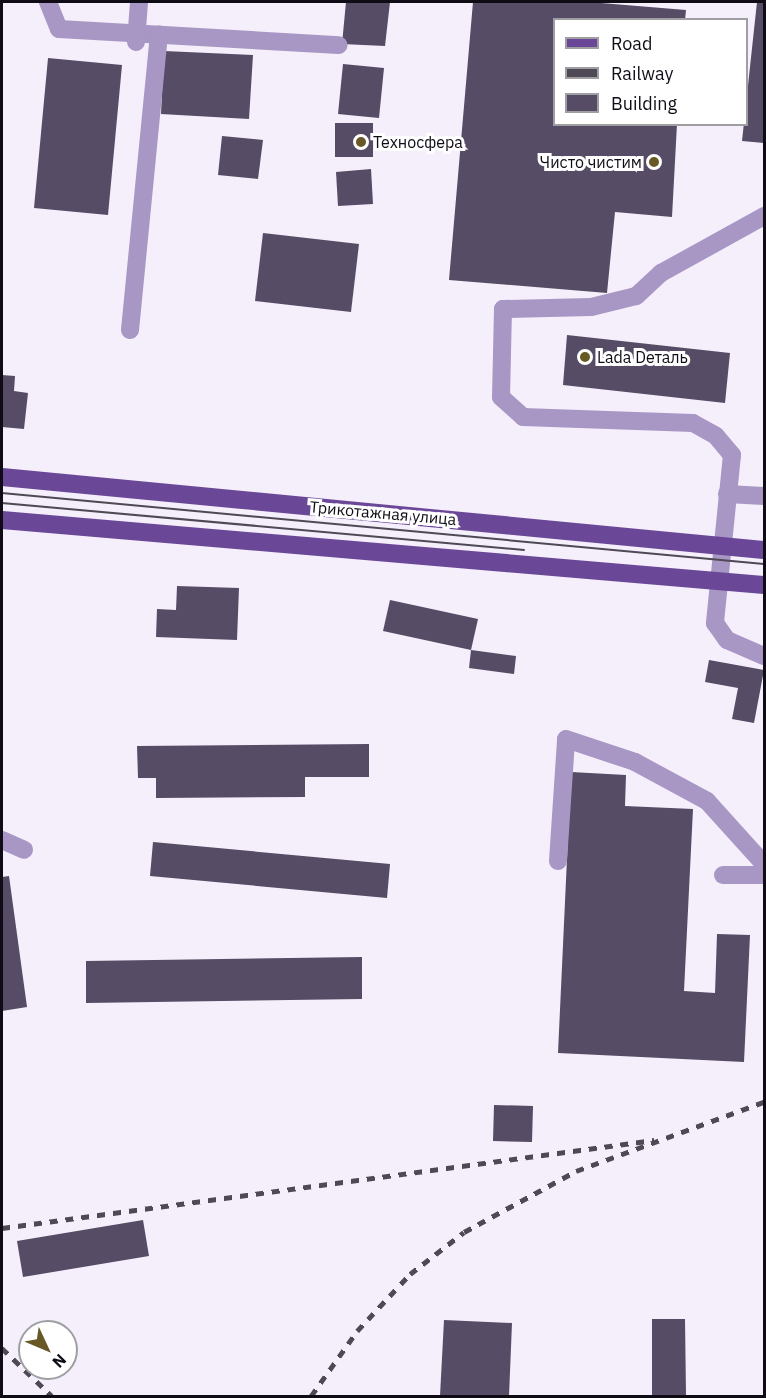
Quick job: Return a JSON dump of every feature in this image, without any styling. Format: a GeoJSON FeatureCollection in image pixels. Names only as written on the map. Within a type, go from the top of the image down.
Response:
{"type":"FeatureCollection","features":[{"type":"Feature","properties":{"kind":"main road","name":"Трикотажная улица"},"geometry":{"type":"LineString","coordinates":[[2,477],[765,550]]}},
{"type":"Feature","properties":{"kind":"main road"},"geometry":{"type":"LineString","coordinates":[[2,519],[765,585]]}},
{"type":"Feature","properties":{"kind":"street"},"geometry":{"type":"LineString","coordinates":[[48,2],[59,29],[136,37],[159,34],[339,45]]}},
{"type":"Feature","properties":{"kind":"street"},"geometry":{"type":"LineString","coordinates":[[136,37],[140,2]]}},
{"type":"Feature","properties":{"kind":"street"},"geometry":{"type":"LineString","coordinates":[[130,330],[159,34]]}},
{"type":"Feature","properties":{"kind":"street"},"geometry":{"type":"LineString","coordinates":[[765,216],[661,273],[636,296],[591,307],[503,309],[501,397],[523,417],[693,423],[716,436],[732,455],[716,623],[727,640],[765,656]]}},
{"type":"Feature","properties":{"kind":"street"},"geometry":{"type":"LineString","coordinates":[[727,494],[765,496]]}},
{"type":"Feature","properties":{"kind":"street"},"geometry":{"type":"LineString","coordinates":[[558,861],[566,739],[635,762],[707,801],[765,864]]}},
{"type":"Feature","properties":{"kind":"street"},"geometry":{"type":"LineString","coordinates":[[2,840],[24,850]]}},
{"type":"Feature","properties":{"kind":"street"},"geometry":{"type":"LineString","coordinates":[[723,875],[765,875]]}},
{"type":"Feature","properties":{"kind":"building"},"geometry":{"type":"Polygon","coordinates":[[[346,2],[390,2],[385,46],[342,44],[346,2]]]}},
{"type":"Feature","properties":{"kind":"building"},"geometry":{"type":"Polygon","coordinates":[[[473,2],[589,2],[686,10],[685,18],[553,18],[553,126],[677,126],[672,217],[615,212],[607,293],[449,280],[473,2]]]}},
{"type":"Feature","properties":{"kind":"building"},"geometry":{"type":"Polygon","coordinates":[[[757,2],[764,2],[764,143],[742,141],[744,126],[748,126],[748,85],[757,2]]]}},
{"type":"Feature","properties":{"kind":"building"},"geometry":{"type":"Polygon","coordinates":[[[164,51],[253,55],[249,119],[161,114],[164,51]]]}},
{"type":"Feature","properties":{"kind":"building"},"geometry":{"type":"Polygon","coordinates":[[[48,58],[122,65],[108,215],[34,208],[48,58]]]}},
{"type":"Feature","properties":{"kind":"building"},"geometry":{"type":"Polygon","coordinates":[[[343,64],[384,68],[379,118],[338,114],[343,64]]]}},
{"type":"Feature","properties":{"kind":"building"},"geometry":{"type":"Polygon","coordinates":[[[335,123],[373,123],[373,157],[335,157],[335,123]]]}},
{"type":"Feature","properties":{"kind":"building"},"geometry":{"type":"Polygon","coordinates":[[[222,136],[263,140],[258,179],[218,175],[222,136]]]}},
{"type":"Feature","properties":{"kind":"building"},"geometry":{"type":"Polygon","coordinates":[[[371,169],[373,204],[338,206],[336,172],[371,169]]]}},
{"type":"Feature","properties":{"kind":"building"},"geometry":{"type":"Polygon","coordinates":[[[263,233],[359,244],[351,312],[255,301],[263,233]]]}},
{"type":"Feature","properties":{"kind":"building"},"geometry":{"type":"Polygon","coordinates":[[[567,335],[730,353],[725,403],[563,385],[567,335]]]}},
{"type":"Feature","properties":{"kind":"building"},"geometry":{"type":"Polygon","coordinates":[[[2,375],[15,376],[14,391],[28,393],[24,429],[2,427],[2,375]]]}},
{"type":"Feature","properties":{"kind":"building"},"geometry":{"type":"Polygon","coordinates":[[[177,586],[239,588],[237,640],[156,637],[157,609],[176,610],[177,586]]]}},
{"type":"Feature","properties":{"kind":"building"},"geometry":{"type":"Polygon","coordinates":[[[390,600],[478,619],[471,650],[383,631],[390,600]]]}},
{"type":"Feature","properties":{"kind":"building"},"geometry":{"type":"Polygon","coordinates":[[[471,650],[516,656],[514,674],[469,668],[471,650]]]}},
{"type":"Feature","properties":{"kind":"building"},"geometry":{"type":"Polygon","coordinates":[[[709,660],[764,670],[754,723],[732,719],[738,688],[705,682],[709,660]]]}},
{"type":"Feature","properties":{"kind":"building"},"geometry":{"type":"Polygon","coordinates":[[[369,744],[369,777],[305,777],[305,797],[156,798],[156,778],[138,778],[137,746],[369,744]]]}},
{"type":"Feature","properties":{"kind":"building"},"geometry":{"type":"Polygon","coordinates":[[[571,772],[626,775],[625,806],[693,809],[684,991],[715,993],[717,934],[750,935],[744,1062],[558,1053],[571,772]]]}},
{"type":"Feature","properties":{"kind":"building"},"geometry":{"type":"Polygon","coordinates":[[[153,842],[390,864],[387,898],[150,876],[153,842]]]}},
{"type":"Feature","properties":{"kind":"building"},"geometry":{"type":"Polygon","coordinates":[[[9,876],[27,1007],[2,1011],[2,877],[9,876]]]}},
{"type":"Feature","properties":{"kind":"building"},"geometry":{"type":"Polygon","coordinates":[[[362,957],[362,999],[86,1003],[86,961],[362,957]]]}},
{"type":"Feature","properties":{"kind":"building"},"geometry":{"type":"Polygon","coordinates":[[[494,1105],[533,1106],[532,1142],[493,1141],[494,1105]]]}},
{"type":"Feature","properties":{"kind":"building"},"geometry":{"type":"Polygon","coordinates":[[[143,1220],[149,1256],[23,1277],[17,1241],[143,1220]]]}},
{"type":"Feature","properties":{"kind":"building"},"geometry":{"type":"Polygon","coordinates":[[[652,1319],[685,1319],[686,1396],[652,1396],[652,1319]]]}},
{"type":"Feature","properties":{"kind":"building"},"geometry":{"type":"Polygon","coordinates":[[[444,1320],[512,1323],[509,1396],[440,1396],[444,1320]]]}},
{"type":"Feature","properties":{"kind":"tram line"},"geometry":{"type":"LineString","coordinates":[[2,493],[764,564]]}},
{"type":"Feature","properties":{"kind":"tram line"},"geometry":{"type":"LineString","coordinates":[[2,503],[524,550]]}},
{"type":"Feature","properties":{"kind":"railway"},"geometry":{"type":"LineString","coordinates":[[311,1396],[357,1331],[410,1274],[464,1232],[576,1171],[764,1102]]}},
{"type":"Feature","properties":{"kind":"railway"},"geometry":{"type":"LineString","coordinates":[[2,1228],[654,1140]]}},
{"type":"Feature","properties":{"kind":"railway"},"geometry":{"type":"LineString","coordinates":[[2,1348],[52,1396]]}},
{"type":"Feature","properties":{"kind":"place","name":"Техносфера"},"geometry":{"type":"Point","coordinates":[361,142]}},
{"type":"Feature","properties":{"kind":"place","name":"Чисто чистим"},"geometry":{"type":"Point","coordinates":[654,162]}},
{"type":"Feature","properties":{"kind":"place","name":"Lada Dеталь"},"geometry":{"type":"Point","coordinates":[585,357]}}]}
